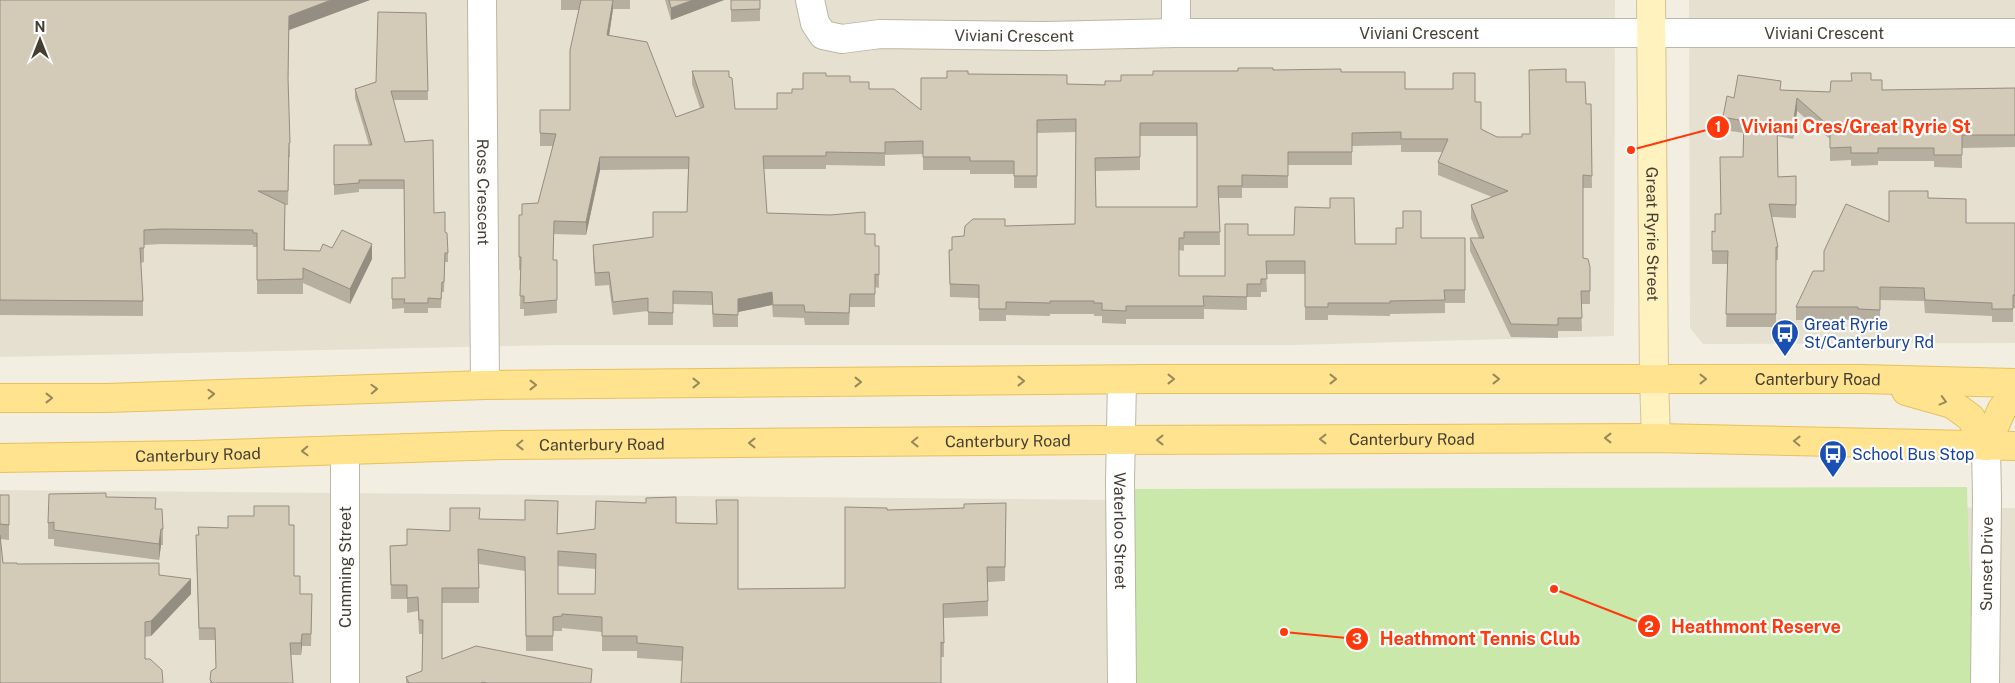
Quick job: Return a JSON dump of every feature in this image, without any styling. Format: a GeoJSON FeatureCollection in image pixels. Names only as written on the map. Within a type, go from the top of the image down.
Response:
{"type":"FeatureCollection","features":[{"type":"Feature","properties":{"kind":"main road","name":"Great Ryrie Street"},"geometry":{"type":"LineString","coordinates":[[1652,0],[1656,438]]}},
{"type":"Feature","properties":{"kind":"main road","name":"Canterbury Road"},"geometry":{"type":"LineString","coordinates":[[0,398],[107,398],[485,385],[1122,380],[1862,379],[2015,383]]}},
{"type":"Feature","properties":{"kind":"main road"},"geometry":{"type":"LineString","coordinates":[[1862,379],[1952,404],[1971,418],[1986,446]]}},
{"type":"Feature","properties":{"kind":"main road"},"geometry":{"type":"LineString","coordinates":[[1986,446],[2002,408],[2015,394]]}},
{"type":"Feature","properties":{"kind":"main road","name":"Canterbury Road"},"geometry":{"type":"LineString","coordinates":[[0,458],[195,455],[513,445],[1121,440],[1656,438],[2015,446]]}},
{"type":"Feature","properties":{"kind":"street","name":"Ross Crescent"},"geometry":{"type":"LineString","coordinates":[[482,0],[485,385]]}},
{"type":"Feature","properties":{"kind":"street","name":"Viviani Crescent"},"geometry":{"type":"LineString","coordinates":[[810,0],[815,23],[824,35],[842,39],[880,34],[1044,36],[1176,33],[2015,33]]}},
{"type":"Feature","properties":{"kind":"street"},"geometry":{"type":"LineString","coordinates":[[1176,0],[1176,33]]}},
{"type":"Feature","properties":{"kind":"street","name":"Waterloo Street"},"geometry":{"type":"LineString","coordinates":[[1122,380],[1120,482],[1122,683]]}},
{"type":"Feature","properties":{"kind":"street","name":"Sunset Drive"},"geometry":{"type":"LineString","coordinates":[[1985,683],[1986,446]]}},
{"type":"Feature","properties":{"kind":"street","name":"Cumming Street"},"geometry":{"type":"LineString","coordinates":[[345,450],[345,683]]}},
{"type":"Feature","properties":{"kind":"shaded area"},"geometry":{"type":"Polygon","coordinates":[[[0,0],[1615,0],[1614,336],[1295,345],[556,345],[0,357],[0,0]]]}},
{"type":"Feature","properties":{"kind":"shaded area"},"geometry":{"type":"Polygon","coordinates":[[[1689,0],[2015,0],[2015,343],[1703,344],[1690,328],[1689,0]]]}},
{"type":"Feature","properties":{"kind":"shaded area"},"geometry":{"type":"Polygon","coordinates":[[[0,490],[2015,508],[2015,683],[0,683],[0,490]]]}},
{"type":"Feature","properties":{"kind":"green space"},"geometry":{"type":"Polygon","coordinates":[[[1967,487],[1969,560],[1973,597],[1973,683],[1136,683],[1134,489],[1967,487]]]}},
{"type":"Feature","properties":{"kind":"building"},"geometry":{"type":"Polygon","coordinates":[[[0,0],[331,0],[289,16],[290,143],[288,191],[258,191],[285,204],[284,250],[320,251],[323,244],[332,248],[342,230],[372,244],[350,289],[303,268],[303,279],[257,280],[257,233],[253,233],[253,230],[162,229],[144,230],[144,248],[140,248],[143,301],[0,300],[0,0]]]}},
{"type":"Feature","properties":{"kind":"building"},"geometry":{"type":"Polygon","coordinates":[[[581,0],[613,0],[607,35],[647,42],[676,117],[704,107],[692,71],[729,71],[729,77],[732,78],[735,109],[777,109],[777,93],[792,93],[792,89],[803,89],[803,73],[826,73],[826,76],[850,76],[850,82],[869,82],[869,89],[894,89],[921,110],[921,78],[947,78],[947,71],[968,71],[968,74],[1067,75],[1067,84],[1105,85],[1105,81],[1121,81],[1121,75],[1153,75],[1153,71],[1238,71],[1238,68],[1273,68],[1273,70],[1341,69],[1341,72],[1405,72],[1405,89],[1453,89],[1453,73],[1475,73],[1475,102],[1481,102],[1481,129],[1497,137],[1522,137],[1522,134],[1530,134],[1529,70],[1566,69],[1566,82],[1585,82],[1586,104],[1591,104],[1592,176],[1583,175],[1583,258],[1588,259],[1590,267],[1590,291],[1581,291],[1582,318],[1558,318],[1558,325],[1511,324],[1470,238],[1484,238],[1471,205],[1508,191],[1438,162],[1448,139],[1401,139],[1401,132],[1352,133],[1352,152],[1288,152],[1288,176],[1242,175],[1242,186],[1218,186],[1220,232],[1184,232],[1184,238],[1179,238],[1179,276],[1225,276],[1225,224],[1248,224],[1248,235],[1294,235],[1295,207],[1330,208],[1330,198],[1354,198],[1355,244],[1396,244],[1396,228],[1403,228],[1403,211],[1421,211],[1421,238],[1465,238],[1465,290],[1444,290],[1445,300],[1390,301],[1390,303],[1328,303],[1328,307],[1305,307],[1305,261],[1266,261],[1267,279],[1261,279],[1261,284],[1247,284],[1247,297],[1203,296],[1204,306],[1126,306],[1126,311],[1102,310],[1102,303],[1094,303],[1094,301],[1050,301],[1050,303],[1006,302],[1006,309],[979,309],[979,285],[950,284],[949,250],[952,250],[952,237],[964,236],[965,226],[973,219],[1005,219],[1005,226],[1075,224],[1076,119],[1037,120],[1037,176],[1014,176],[1014,161],[970,161],[970,157],[923,157],[923,141],[885,142],[885,153],[826,152],[826,156],[763,156],[767,213],[830,215],[865,212],[865,234],[875,234],[875,246],[879,246],[879,275],[875,274],[875,294],[850,294],[849,313],[805,312],[804,305],[773,305],[772,292],[738,299],[738,315],[713,314],[712,292],[673,291],[673,313],[648,312],[648,298],[613,302],[609,272],[595,273],[593,245],[653,237],[653,212],[687,212],[689,157],[600,157],[586,222],[554,221],[553,260],[557,260],[557,300],[524,303],[524,296],[520,296],[519,215],[522,215],[522,204],[538,203],[556,134],[540,133],[540,110],[570,110],[570,50],[581,0]],[[1140,123],[1140,157],[1095,158],[1096,207],[1197,207],[1197,123],[1140,123]]]}},
{"type":"Feature","properties":{"kind":"building"},"geometry":{"type":"Polygon","coordinates":[[[669,0],[693,0],[671,8],[669,0]]]}},
{"type":"Feature","properties":{"kind":"building"},"geometry":{"type":"Polygon","coordinates":[[[731,0],[760,0],[760,9],[731,10],[731,0]]]}},
{"type":"Feature","properties":{"kind":"building"},"geometry":{"type":"Polygon","coordinates":[[[378,12],[426,13],[428,91],[391,91],[405,142],[433,140],[434,213],[445,212],[448,253],[445,253],[444,282],[442,282],[441,299],[428,298],[428,303],[404,303],[405,299],[392,299],[392,278],[405,278],[404,180],[359,180],[359,183],[334,185],[334,145],[372,145],[355,89],[376,82],[378,12]]]}},
{"type":"Feature","properties":{"kind":"building"},"geometry":{"type":"Polygon","coordinates":[[[1851,73],[1871,73],[1871,80],[1882,80],[1882,90],[2015,88],[2015,135],[1962,135],[1962,155],[1934,155],[1934,148],[1878,148],[1878,153],[1851,153],[1851,147],[1830,148],[1830,127],[1797,98],[1793,126],[1777,123],[1778,177],[1796,176],[1796,205],[1769,204],[1778,247],[1776,247],[1776,314],[1726,314],[1728,251],[1712,251],[1712,231],[1715,232],[1715,214],[1721,214],[1720,157],[1743,157],[1744,121],[1723,117],[1727,96],[1734,98],[1738,75],[1781,81],[1780,90],[1830,92],[1831,81],[1852,81],[1851,73]]]}},
{"type":"Feature","properties":{"kind":"building"},"geometry":{"type":"Polygon","coordinates":[[[1889,191],[1928,191],[1928,198],[1966,199],[1966,223],[2015,223],[2015,295],[2013,295],[2013,309],[1992,309],[1992,303],[1925,300],[1924,288],[1880,287],[1880,310],[1858,309],[1858,307],[1796,307],[1813,271],[1824,271],[1824,251],[1846,204],[1889,222],[1889,191]]]}},
{"type":"Feature","properties":{"kind":"building"},"geometry":{"type":"Polygon","coordinates":[[[106,493],[106,497],[156,498],[155,509],[162,509],[163,529],[161,529],[159,544],[54,530],[54,522],[48,523],[49,494],[106,493]]]}},
{"type":"Feature","properties":{"kind":"building"},"geometry":{"type":"Polygon","coordinates":[[[0,495],[9,495],[9,525],[0,524],[0,495]]]}},
{"type":"Feature","properties":{"kind":"building"},"geometry":{"type":"Polygon","coordinates":[[[676,497],[676,523],[717,524],[716,500],[738,500],[738,589],[845,588],[845,507],[887,508],[887,510],[964,508],[964,504],[1006,503],[1005,567],[987,567],[988,601],[943,604],[944,643],[941,642],[941,683],[681,683],[683,647],[637,643],[637,636],[602,636],[602,617],[562,614],[562,616],[553,617],[553,636],[526,636],[525,557],[478,549],[479,588],[442,588],[442,659],[476,646],[592,669],[591,682],[409,683],[406,677],[422,671],[423,620],[419,620],[418,597],[407,598],[407,585],[391,585],[390,546],[407,545],[407,529],[450,531],[450,508],[480,508],[479,519],[525,520],[525,500],[558,501],[557,534],[595,529],[596,501],[646,503],[646,498],[676,497]],[[558,551],[558,594],[595,594],[596,554],[558,551]]]}},
{"type":"Feature","properties":{"kind":"building"},"geometry":{"type":"Polygon","coordinates":[[[254,506],[289,506],[289,525],[294,525],[294,576],[300,576],[300,594],[312,594],[311,634],[302,634],[301,643],[290,643],[293,683],[213,683],[210,680],[211,671],[216,668],[215,628],[199,628],[196,535],[199,535],[198,527],[228,528],[228,516],[254,516],[254,506]]]}},
{"type":"Feature","properties":{"kind":"building"},"geometry":{"type":"Polygon","coordinates":[[[0,535],[3,563],[159,563],[159,575],[191,579],[151,621],[145,622],[145,659],[150,659],[162,670],[163,683],[0,683],[0,535]]]}},
{"type":"Feature","properties":{"kind":"place","name":"Viviani Cres/Great Ryrie St"},"geometry":{"type":"Point","coordinates":[1631,150]}},
{"type":"Feature","properties":{"kind":"place","name":"Great Ryrie St/Canterbury Rd"},"geometry":{"type":"Point","coordinates":[1785,357]}},
{"type":"Feature","properties":{"kind":"place","name":"School Bus Stop"},"geometry":{"type":"Point","coordinates":[1833,478]}},
{"type":"Feature","properties":{"kind":"place","name":"Heathmont Reserve"},"geometry":{"type":"Point","coordinates":[1554,589]}},
{"type":"Feature","properties":{"kind":"place","name":"Heathmont Tennis Club"},"geometry":{"type":"Point","coordinates":[1284,632]}}]}
